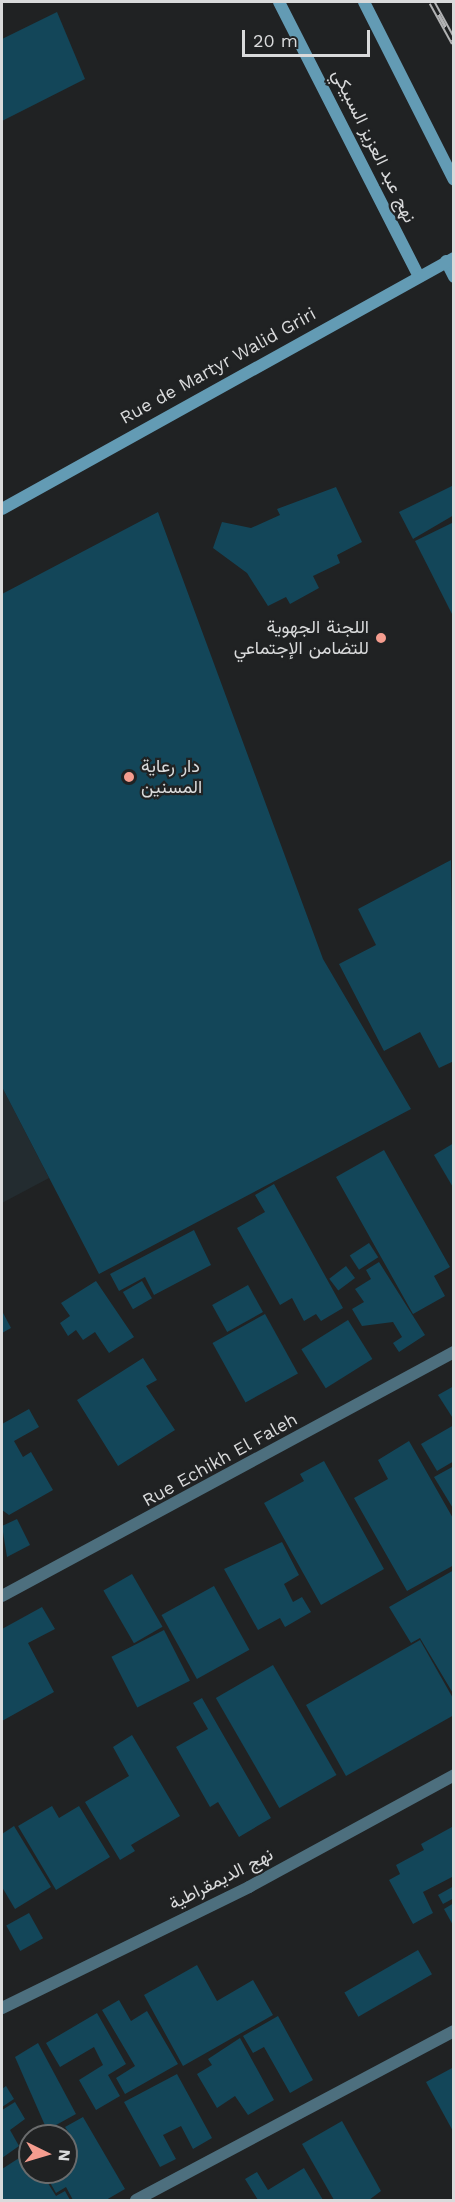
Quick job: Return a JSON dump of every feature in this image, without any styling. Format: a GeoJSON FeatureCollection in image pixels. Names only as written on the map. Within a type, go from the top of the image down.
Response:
{"type":"FeatureCollection","features":[{"type":"Feature","properties":{"kind":"street","name":"نهج عبد العزيز السبيكي"},"geometry":{"type":"LineString","coordinates":[[279,2],[418,275]]}},
{"type":"Feature","properties":{"kind":"street"},"geometry":{"type":"LineString","coordinates":[[364,2],[453,180]]}},
{"type":"Feature","properties":{"kind":"street","name":"Rue de Martyr Walid Griri"},"geometry":{"type":"LineString","coordinates":[[2,509],[418,275],[450,260]]}},
{"type":"Feature","properties":{"kind":"street"},"geometry":{"type":"LineString","coordinates":[[450,260],[453,277]]}},
{"type":"Feature","properties":{"kind":"street","name":"Rue Echikh El Faleh"},"geometry":{"type":"LineString","coordinates":[[2,1596],[453,1352]]}},
{"type":"Feature","properties":{"kind":"street","name":"نهج الديمقراطية"},"geometry":{"type":"LineString","coordinates":[[2,2008],[249,1887],[453,1775]]}},
{"type":"Feature","properties":{"kind":"street"},"geometry":{"type":"LineString","coordinates":[[136,2200],[453,2031]]}},
{"type":"Feature","properties":{"kind":"shaded area"},"geometry":{"type":"Polygon","coordinates":[[[2,1087],[49,1178],[2,1203],[2,1087]]]}},
{"type":"Feature","properties":{"kind":"building"},"geometry":{"type":"Polygon","coordinates":[[[57,12],[85,79],[2,121],[2,39],[57,12]]]}},
{"type":"Feature","properties":{"kind":"building"},"geometry":{"type":"Polygon","coordinates":[[[454,485],[454,515],[413,539],[399,512],[454,485]]]}},
{"type":"Feature","properties":{"kind":"building"},"geometry":{"type":"Polygon","coordinates":[[[336,487],[362,542],[337,555],[340,563],[313,576],[319,588],[290,604],[286,597],[268,606],[247,573],[213,548],[222,522],[251,528],[280,515],[277,509],[336,487]]]}},
{"type":"Feature","properties":{"kind":"building","name":"دار رعاية المسنين"},"geometry":{"type":"Polygon","coordinates":[[[158,512],[323,959],[411,1109],[99,1274],[2,1087],[2,594],[158,512]]]}},
{"type":"Feature","properties":{"kind":"building"},"geometry":{"type":"Polygon","coordinates":[[[454,522],[454,613],[452,614],[415,541],[454,522]]]}},
{"type":"Feature","properties":{"kind":"building"},"geometry":{"type":"Polygon","coordinates":[[[451,860],[454,1061],[439,1068],[420,1032],[384,1051],[339,964],[376,945],[358,909],[451,860]]]}},
{"type":"Feature","properties":{"kind":"building"},"geometry":{"type":"Polygon","coordinates":[[[454,1143],[454,1189],[434,1155],[454,1143]]]}},
{"type":"Feature","properties":{"kind":"building"},"geometry":{"type":"Polygon","coordinates":[[[384,1150],[450,1267],[434,1276],[445,1296],[413,1314],[336,1177],[384,1150]]]}},
{"type":"Feature","properties":{"kind":"building"},"geometry":{"type":"Polygon","coordinates":[[[274,1184],[343,1308],[321,1321],[316,1314],[304,1321],[292,1298],[280,1305],[237,1228],[265,1212],[255,1195],[274,1184]]]}},
{"type":"Feature","properties":{"kind":"building"},"geometry":{"type":"Polygon","coordinates":[[[194,1230],[211,1265],[154,1295],[145,1277],[119,1291],[110,1274],[194,1230]]]}},
{"type":"Feature","properties":{"kind":"building"},"geometry":{"type":"Polygon","coordinates":[[[369,1243],[378,1257],[359,1270],[350,1256],[369,1243]]]}},
{"type":"Feature","properties":{"kind":"building"},"geometry":{"type":"Polygon","coordinates":[[[379,1262],[425,1335],[399,1352],[393,1343],[402,1337],[393,1322],[362,1326],[352,1309],[364,1302],[355,1289],[371,1279],[366,1270],[379,1262]]]}},
{"type":"Feature","properties":{"kind":"building"},"geometry":{"type":"Polygon","coordinates":[[[346,1266],[355,1278],[338,1291],[329,1279],[346,1266]]]}},
{"type":"Feature","properties":{"kind":"building"},"geometry":{"type":"Polygon","coordinates":[[[96,1281],[134,1337],[109,1353],[95,1332],[83,1340],[76,1330],[68,1336],[60,1323],[70,1316],[61,1303],[96,1281]]]}},
{"type":"Feature","properties":{"kind":"building"},"geometry":{"type":"Polygon","coordinates":[[[142,1281],[152,1298],[133,1309],[123,1292],[142,1281]]]}},
{"type":"Feature","properties":{"kind":"building"},"geometry":{"type":"Polygon","coordinates":[[[248,1285],[263,1312],[227,1332],[212,1305],[248,1285]]]}},
{"type":"Feature","properties":{"kind":"building"},"geometry":{"type":"Polygon","coordinates":[[[2,1311],[11,1328],[2,1333],[2,1311]]]}},
{"type":"Feature","properties":{"kind":"building"},"geometry":{"type":"Polygon","coordinates":[[[265,1314],[298,1373],[245,1403],[213,1343],[265,1314]]]}},
{"type":"Feature","properties":{"kind":"building"},"geometry":{"type":"Polygon","coordinates":[[[348,1320],[372,1359],[326,1388],[301,1349],[348,1320]]]}},
{"type":"Feature","properties":{"kind":"building"},"geometry":{"type":"Polygon","coordinates":[[[143,1358],[157,1380],[146,1386],[175,1430],[118,1466],[77,1400],[143,1358]]]}},
{"type":"Feature","properties":{"kind":"building"},"geometry":{"type":"Polygon","coordinates":[[[454,1386],[454,1420],[438,1395],[454,1386]]]}},
{"type":"Feature","properties":{"kind":"building"},"geometry":{"type":"Polygon","coordinates":[[[29,1409],[39,1427],[14,1441],[23,1457],[31,1452],[53,1490],[9,1515],[2,1510],[2,1424],[29,1409]]]}},
{"type":"Feature","properties":{"kind":"building"},"geometry":{"type":"Polygon","coordinates":[[[454,1425],[454,1461],[437,1471],[421,1444],[454,1425]]]}},
{"type":"Feature","properties":{"kind":"building"},"geometry":{"type":"Polygon","coordinates":[[[409,1441],[454,1520],[454,1565],[407,1591],[354,1498],[388,1479],[378,1460],[409,1441]]]}},
{"type":"Feature","properties":{"kind":"building"},"geometry":{"type":"Polygon","coordinates":[[[324,1461],[384,1569],[321,1605],[264,1503],[304,1481],[300,1474],[324,1461]]]}},
{"type":"Feature","properties":{"kind":"building"},"geometry":{"type":"Polygon","coordinates":[[[454,1466],[454,1510],[434,1477],[454,1466]]]}},
{"type":"Feature","properties":{"kind":"building"},"geometry":{"type":"Polygon","coordinates":[[[17,1519],[30,1545],[7,1557],[2,1526],[17,1519]]]}},
{"type":"Feature","properties":{"kind":"building"},"geometry":{"type":"Polygon","coordinates":[[[282,1542],[299,1575],[284,1584],[293,1602],[302,1597],[311,1612],[285,1627],[280,1618],[258,1630],[224,1569],[282,1542]]]}},
{"type":"Feature","properties":{"kind":"building"},"geometry":{"type":"Polygon","coordinates":[[[454,1570],[454,1695],[420,1638],[411,1643],[389,1607],[454,1570]]]}},
{"type":"Feature","properties":{"kind":"building"},"geometry":{"type":"Polygon","coordinates":[[[132,1574],[162,1627],[134,1643],[103,1590],[132,1574]]]}},
{"type":"Feature","properties":{"kind":"building"},"geometry":{"type":"Polygon","coordinates":[[[214,1586],[249,1650],[197,1679],[162,1615],[214,1586]]]}},
{"type":"Feature","properties":{"kind":"building"},"geometry":{"type":"Polygon","coordinates":[[[42,1607],[55,1629],[28,1643],[54,1692],[2,1721],[2,1629],[42,1607]]]}},
{"type":"Feature","properties":{"kind":"building"},"geometry":{"type":"Polygon","coordinates":[[[164,1630],[190,1681],[137,1708],[111,1657],[164,1630]]]}},
{"type":"Feature","properties":{"kind":"building"},"geometry":{"type":"Polygon","coordinates":[[[420,1640],[454,1700],[454,1715],[346,1776],[306,1705],[420,1640]]]}},
{"type":"Feature","properties":{"kind":"building"},"geometry":{"type":"Polygon","coordinates":[[[273,1665],[336,1775],[279,1808],[216,1698],[273,1665]]]}},
{"type":"Feature","properties":{"kind":"building"},"geometry":{"type":"Polygon","coordinates":[[[202,1698],[271,1818],[239,1837],[218,1802],[210,1807],[176,1747],[208,1729],[193,1703],[202,1698]]]}},
{"type":"Feature","properties":{"kind":"building"},"geometry":{"type":"Polygon","coordinates":[[[132,1735],[180,1816],[131,1845],[135,1851],[120,1860],[85,1802],[129,1776],[113,1747],[132,1735]]]}},
{"type":"Feature","properties":{"kind":"building"},"geometry":{"type":"Polygon","coordinates":[[[52,1806],[59,1818],[79,1806],[110,1857],[56,1890],[18,1826],[52,1806]]]}},
{"type":"Feature","properties":{"kind":"building"},"geometry":{"type":"Polygon","coordinates":[[[14,1826],[51,1887],[15,1909],[2,1887],[2,1834],[14,1826]]]}},
{"type":"Feature","properties":{"kind":"building"},"geometry":{"type":"Polygon","coordinates":[[[452,1827],[454,1876],[423,1892],[433,1913],[413,1924],[389,1880],[400,1874],[396,1865],[424,1850],[421,1844],[452,1827]]]}},
{"type":"Feature","properties":{"kind":"building"},"geometry":{"type":"Polygon","coordinates":[[[454,1886],[454,1898],[443,1904],[438,1895],[454,1886]]]}},
{"type":"Feature","properties":{"kind":"building"},"geometry":{"type":"Polygon","coordinates":[[[454,1903],[454,1927],[444,1909],[454,1903]]]}},
{"type":"Feature","properties":{"kind":"building"},"geometry":{"type":"Polygon","coordinates":[[[29,1913],[43,1938],[20,1951],[6,1926],[29,1913]]]}},
{"type":"Feature","properties":{"kind":"building"},"geometry":{"type":"Polygon","coordinates":[[[418,1950],[432,1974],[358,2017],[344,1992],[418,1950]]]}},
{"type":"Feature","properties":{"kind":"building"},"geometry":{"type":"Polygon","coordinates":[[[197,1965],[217,2001],[253,1980],[273,2015],[183,2066],[144,1995],[197,1965]]]}},
{"type":"Feature","properties":{"kind":"building"},"geometry":{"type":"Polygon","coordinates":[[[119,2000],[131,2021],[147,2011],[178,2064],[125,2094],[116,2078],[135,2066],[102,2010],[119,2000]]]}},
{"type":"Feature","properties":{"kind":"building"},"geometry":{"type":"Polygon","coordinates":[[[97,2013],[126,2064],[108,2075],[120,2096],[96,2110],[79,2080],[103,2065],[94,2047],[60,2067],[46,2043],[97,2013]]]}},
{"type":"Feature","properties":{"kind":"building"},"geometry":{"type":"Polygon","coordinates":[[[278,2016],[313,2080],[290,2093],[264,2047],[253,2053],[243,2036],[278,2016]]]}},
{"type":"Feature","properties":{"kind":"building"},"geometry":{"type":"Polygon","coordinates":[[[240,2038],[274,2100],[248,2115],[235,2096],[217,2108],[197,2074],[212,2065],[208,2059],[240,2038]]]}},
{"type":"Feature","properties":{"kind":"building"},"geometry":{"type":"Polygon","coordinates":[[[38,2043],[76,2114],[58,2124],[44,2124],[15,2057],[38,2043]]]}},
{"type":"Feature","properties":{"kind":"building"},"geometry":{"type":"Polygon","coordinates":[[[454,2067],[454,2133],[426,2082],[454,2067]]]}},
{"type":"Feature","properties":{"kind":"building"},"geometry":{"type":"Polygon","coordinates":[[[177,2074],[212,2138],[193,2149],[181,2126],[163,2135],[176,2159],[160,2167],[124,2102],[177,2074]]]}},
{"type":"Feature","properties":{"kind":"building"},"geometry":{"type":"Polygon","coordinates":[[[6,2086],[14,2099],[2,2107],[2,2089],[6,2086]]]}},
{"type":"Feature","properties":{"kind":"building"},"geometry":{"type":"Polygon","coordinates":[[[15,2102],[25,2119],[10,2130],[18,2147],[2,2158],[2,2110],[15,2102]]]}},
{"type":"Feature","properties":{"kind":"building"},"geometry":{"type":"Polygon","coordinates":[[[83,2117],[125,2189],[106,2200],[73,2200],[66,2187],[56,2193],[51,2184],[78,2184],[78,2124],[70,2124],[83,2117]]]}},
{"type":"Feature","properties":{"kind":"building"},"geometry":{"type":"Polygon","coordinates":[[[342,2121],[381,2191],[369,2200],[334,2200],[302,2144],[342,2121]]]}},
{"type":"Feature","properties":{"kind":"building"},"geometry":{"type":"Polygon","coordinates":[[[18,2159],[18,2184],[48,2184],[56,2196],[65,2191],[70,2200],[2,2200],[2,2169],[18,2159]]]}},
{"type":"Feature","properties":{"kind":"building"},"geometry":{"type":"Polygon","coordinates":[[[304,2168],[323,2200],[258,2200],[245,2179],[257,2172],[268,2190],[304,2168]]]}},
{"type":"Feature","properties":{"kind":"railway"},"geometry":{"type":"LineString","coordinates":[[432,2],[454,42]]}},
{"type":"Feature","properties":{"kind":"place","name":"اللجنة الجهوية للتضامن الإجتماعي"},"geometry":{"type":"Point","coordinates":[381,638]}},
{"type":"Feature","properties":{"kind":"place","name":"دار رعاية المسنين"},"geometry":{"type":"Point","coordinates":[129,777]}}]}
